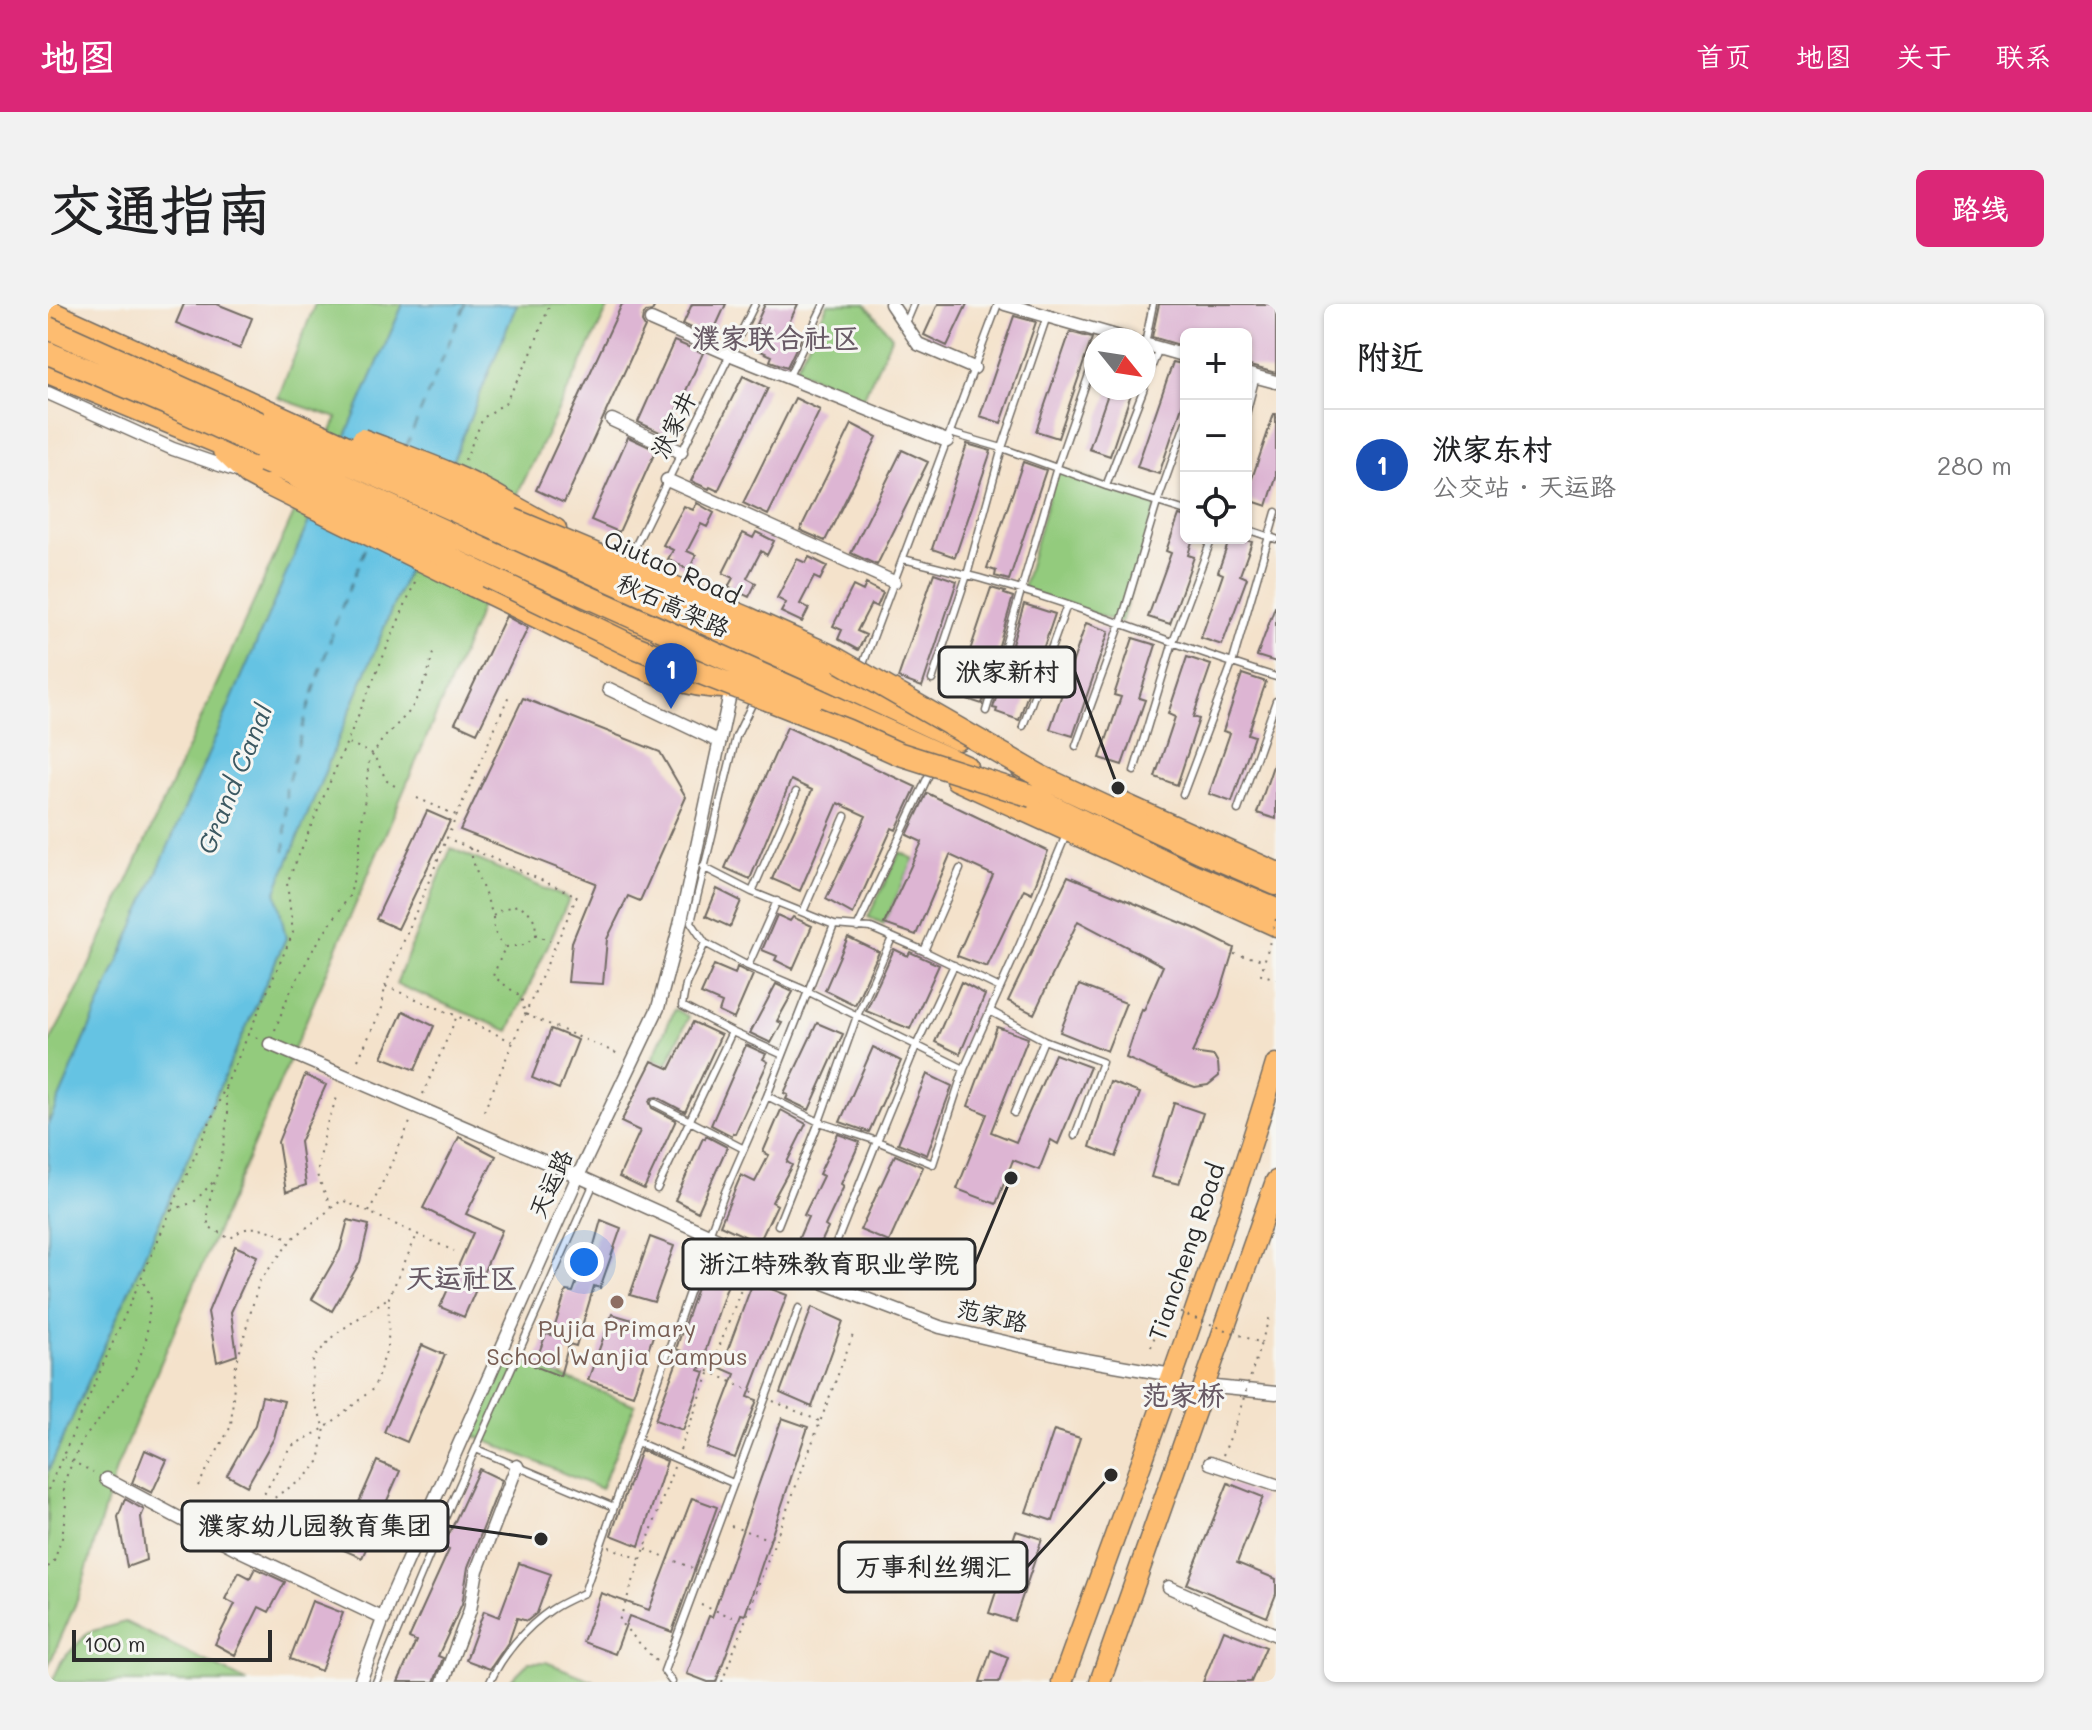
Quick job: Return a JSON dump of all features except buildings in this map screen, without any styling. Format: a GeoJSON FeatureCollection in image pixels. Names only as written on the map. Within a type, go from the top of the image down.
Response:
{"type":"FeatureCollection","features":[{"type":"Feature","properties":{"kind":"highway","name":"秋石高架路"},"geometry":{"type":"LineString","coordinates":[[51,316],[825,677],[1036,786],[1190,874],[1276,910]]}},
{"type":"Feature","properties":{"kind":"highway","name":"秋石高架路"},"geometry":{"type":"LineString","coordinates":[[48,353],[172,406],[557,583],[1276,884]]}},
{"type":"Feature","properties":{"kind":"highway"},"geometry":{"type":"LineString","coordinates":[[294,475],[429,548],[630,645],[897,753],[1036,786]]}},
{"type":"Feature","properties":{"kind":"highway"},"geometry":{"type":"LineString","coordinates":[[449,493],[833,657],[1036,786]]}},
{"type":"Feature","properties":{"kind":"main road","name":"Qiutao Road"},"geometry":{"type":"LineString","coordinates":[[51,316],[449,493],[510,512],[631,581],[757,635],[1276,872]]}},
{"type":"Feature","properties":{"kind":"main road"},"geometry":{"type":"LineString","coordinates":[[48,373],[212,440],[255,468],[267,485],[606,652],[661,676],[715,689],[762,687]]}},
{"type":"Feature","properties":{"kind":"main road"},"geometry":{"type":"LineString","coordinates":[[299,424],[329,426],[488,490],[510,512],[667,581],[757,635]]}},
{"type":"Feature","properties":{"kind":"main road"},"geometry":{"type":"LineString","coordinates":[[255,468],[294,475],[450,542],[628,630],[762,687],[1067,832],[1276,926]]}},
{"type":"Feature","properties":{"kind":"main road","name":"Tiancheng Road"},"geometry":{"type":"LineString","coordinates":[[1062,1682],[1172,1375],[1276,1064]]}},
{"type":"Feature","properties":{"kind":"main road"},"geometry":{"type":"LineString","coordinates":[[1100,1682],[1276,1181]]}},
{"type":"Feature","properties":{"kind":"street"},"geometry":{"type":"LineString","coordinates":[[891,304],[918,344],[974,368]]}},
{"type":"Feature","properties":{"kind":"street"},"geometry":{"type":"LineString","coordinates":[[1005,304],[1084,329]]}},
{"type":"Feature","properties":{"kind":"street"},"geometry":{"type":"LineString","coordinates":[[651,320],[788,378],[948,437]]}},
{"type":"Feature","properties":{"kind":"street"},"geometry":{"type":"LineString","coordinates":[[1156,347],[1180,354]]}},
{"type":"Feature","properties":{"kind":"street"},"geometry":{"type":"LineString","coordinates":[[1252,375],[1276,382]]}},
{"type":"Feature","properties":{"kind":"street"},"geometry":{"type":"LineString","coordinates":[[50,393],[173,449],[255,468]]}},
{"type":"Feature","properties":{"kind":"street"},"geometry":{"type":"LineString","coordinates":[[612,420],[681,452]]}},
{"type":"Feature","properties":{"kind":"street"},"geometry":{"type":"LineString","coordinates":[[667,480],[894,582]]}},
{"type":"Feature","properties":{"kind":"street"},"geometry":{"type":"LineString","coordinates":[[609,689],[718,741]]}},
{"type":"Feature","properties":{"kind":"street","name":"天运路"},"geometry":{"type":"LineString","coordinates":[[360,1682],[390,1600],[578,1176],[658,1008],[680,925],[731,689]]}},
{"type":"Feature","properties":{"kind":"street","name":"范家路"},"geometry":{"type":"LineString","coordinates":[[270,1044],[578,1176],[764,1260],[940,1327],[1069,1357],[1172,1375]]}},
{"type":"Feature","properties":{"kind":"street"},"geometry":{"type":"LineString","coordinates":[[1205,1386],[1276,1393]]}},
{"type":"Feature","properties":{"kind":"street"},"geometry":{"type":"LineString","coordinates":[[1216,1460],[1276,1485]]}},
{"type":"Feature","properties":{"kind":"street"},"geometry":{"type":"LineString","coordinates":[[443,1682],[470,1610],[477,1570],[517,1466]]}},
{"type":"Feature","properties":{"kind":"street"},"geometry":{"type":"LineString","coordinates":[[106,1479],[241,1551],[384,1619]]}},
{"type":"Feature","properties":{"kind":"street"},"geometry":{"type":"LineString","coordinates":[[1169,1587],[1276,1635]]}},
{"type":"Feature","properties":{"kind":"lane","name":"洑家井"},"geometry":{"type":"LineString","coordinates":[[627,563],[755,304]]}},
{"type":"Feature","properties":{"kind":"lane"},"geometry":{"type":"LineString","coordinates":[[788,378],[824,304]]}},
{"type":"Feature","properties":{"kind":"lane"},"geometry":{"type":"LineString","coordinates":[[905,325],[914,304]]}},
{"type":"Feature","properties":{"kind":"lane"},"geometry":{"type":"LineString","coordinates":[[856,682],[998,304]]}},
{"type":"Feature","properties":{"kind":"lane"},"geometry":{"type":"LineString","coordinates":[[1148,328],[1153,304]]}},
{"type":"Feature","properties":{"kind":"lane"},"geometry":{"type":"LineString","coordinates":[[932,680],[967,575],[1002,448],[1047,316]]}},
{"type":"Feature","properties":{"kind":"lane"},"geometry":{"type":"LineString","coordinates":[[1156,356],[1159,348]]}},
{"type":"Feature","properties":{"kind":"lane"},"geometry":{"type":"LineString","coordinates":[[986,711],[1057,467],[1084,389]]}},
{"type":"Feature","properties":{"kind":"lane"},"geometry":{"type":"LineString","coordinates":[[1106,486],[1139,400]]}},
{"type":"Feature","properties":{"kind":"lane"},"geometry":{"type":"LineString","coordinates":[[948,437],[1002,448],[1180,509]]}},
{"type":"Feature","properties":{"kind":"lane"},"geometry":{"type":"LineString","coordinates":[[1076,746],[1121,623],[1180,439]]}},
{"type":"Feature","properties":{"kind":"lane"},"geometry":{"type":"LineString","coordinates":[[1183,794],[1232,664],[1272,538],[1276,512]]}},
{"type":"Feature","properties":{"kind":"lane"},"geometry":{"type":"LineString","coordinates":[[1252,531],[1272,538]]}},
{"type":"Feature","properties":{"kind":"lane"},"geometry":{"type":"LineString","coordinates":[[1134,771],[1173,642],[1210,544]]}},
{"type":"Feature","properties":{"kind":"lane"},"geometry":{"type":"LineString","coordinates":[[903,559],[1067,605],[1276,677]]}},
{"type":"Feature","properties":{"kind":"lane"},"geometry":{"type":"LineString","coordinates":[[1023,726],[1067,605]]}},
{"type":"Feature","properties":{"kind":"lane"},"geometry":{"type":"LineString","coordinates":[[762,687],[736,737],[691,922],[705,943],[964,1069]]}},
{"type":"Feature","properties":{"kind":"lane"},"geometry":{"type":"LineString","coordinates":[[1238,810],[1276,701]]}},
{"type":"Feature","properties":{"kind":"lane"},"geometry":{"type":"LineString","coordinates":[[857,928],[932,768]]}},
{"type":"Feature","properties":{"kind":"lane"},"geometry":{"type":"LineString","coordinates":[[752,892],[796,792]]}},
{"type":"Feature","properties":{"kind":"lane"},"geometry":{"type":"LineString","coordinates":[[803,912],[845,816]]}},
{"type":"Feature","properties":{"kind":"lane"},"geometry":{"type":"LineString","coordinates":[[767,1096],[819,1122],[933,1164],[964,1069],[1067,832]]}},
{"type":"Feature","properties":{"kind":"lane"},"geometry":{"type":"LineString","coordinates":[[703,867],[752,892],[834,925],[871,928],[1000,988]]}},
{"type":"Feature","properties":{"kind":"lane"},"geometry":{"type":"LineString","coordinates":[[924,951],[960,869]]}},
{"type":"Feature","properties":{"kind":"lane"},"geometry":{"type":"LineString","coordinates":[[748,966],[777,901]]}},
{"type":"Feature","properties":{"kind":"lane"},"geometry":{"type":"LineString","coordinates":[[490,1682],[523,1634],[551,1610],[584,1593],[709,1235],[834,925]]}},
{"type":"Feature","properties":{"kind":"lane"},"geometry":{"type":"LineString","coordinates":[[778,1225],[857,1016],[892,938]]}},
{"type":"Feature","properties":{"kind":"lane"},"geometry":{"type":"LineString","coordinates":[[705,943],[686,984],[682,1006],[783,1055]]}},
{"type":"Feature","properties":{"kind":"lane"},"geometry":{"type":"LineString","coordinates":[[821,1281],[916,1046],[954,965]]}},
{"type":"Feature","properties":{"kind":"lane"},"geometry":{"type":"LineString","coordinates":[[990,1011],[1044,1040],[1102,1062],[1075,1136]]}},
{"type":"Feature","properties":{"kind":"lane"},"geometry":{"type":"LineString","coordinates":[[657,1189],[732,1032]]}},
{"type":"Feature","properties":{"kind":"lane"},"geometry":{"type":"LineString","coordinates":[[1014,1113],[1044,1040]]}},
{"type":"Feature","properties":{"kind":"lane"},"geometry":{"type":"LineString","coordinates":[[655,1103],[744,1149]]}},
{"type":"Feature","properties":{"kind":"lane"},"geometry":{"type":"LineString","coordinates":[[376,1682],[594,1183]]}},
{"type":"Feature","properties":{"kind":"lane"},"geometry":{"type":"LineString","coordinates":[[672,1682],[664,1671],[799,1308]]}},
{"type":"Feature","properties":{"kind":"lane"},"geometry":{"type":"LineString","coordinates":[[637,1442],[733,1483]]}},
{"type":"Feature","properties":{"kind":"lane"},"geometry":{"type":"LineString","coordinates":[[476,1449],[614,1507]]}},
{"type":"Feature","properties":{"kind":"path"},"geometry":{"type":"LineString","coordinates":[[465,460],[483,418],[505,403],[529,359],[550,304]]}},
{"type":"Feature","properties":{"kind":"path"},"geometry":{"type":"LineString","coordinates":[[48,1490],[293,933],[287,883],[418,573]]}},
{"type":"Feature","properties":{"kind":"path"},"geometry":{"type":"LineString","coordinates":[[270,1044],[288,996],[314,948],[350,895],[358,859],[369,761],[382,740],[411,710],[427,677],[434,649]]}},
{"type":"Feature","properties":{"kind":"path"},"geometry":{"type":"LineString","coordinates":[[358,1060],[382,1008],[385,986],[510,693]]}},
{"type":"Feature","properties":{"kind":"path"},"geometry":{"type":"LineString","coordinates":[[348,743],[373,754],[387,781],[398,788]]}},
{"type":"Feature","properties":{"kind":"path"},"geometry":{"type":"LineString","coordinates":[[417,798],[457,815]]}},
{"type":"Feature","properties":{"kind":"path"},"geometry":{"type":"LineString","coordinates":[[447,838],[577,896],[484,1111]]}},
{"type":"Feature","properties":{"kind":"path"},"geometry":{"type":"LineString","coordinates":[[470,848],[475,874],[486,892],[497,938],[505,947]]}},
{"type":"Feature","properties":{"kind":"path"},"geometry":{"type":"LineString","coordinates":[[493,916],[502,909],[518,905],[529,910],[536,922],[536,935],[525,945],[505,947]]}},
{"type":"Feature","properties":{"kind":"path"},"geometry":{"type":"LineString","coordinates":[[1276,919],[1261,974],[1276,979]]}},
{"type":"Feature","properties":{"kind":"path"},"geometry":{"type":"LineString","coordinates":[[536,935],[550,941]]}},
{"type":"Feature","properties":{"kind":"path"},"geometry":{"type":"LineString","coordinates":[[505,947],[493,976],[521,997],[525,1014]]}},
{"type":"Feature","properties":{"kind":"path"},"geometry":{"type":"LineString","coordinates":[[1234,954],[1264,960]]}},
{"type":"Feature","properties":{"kind":"path"},"geometry":{"type":"LineString","coordinates":[[385,986],[513,1042]]}},
{"type":"Feature","properties":{"kind":"path"},"geometry":{"type":"LineString","coordinates":[[525,1014],[633,1060]]}},
{"type":"Feature","properties":{"kind":"path"},"geometry":{"type":"LineString","coordinates":[[369,1212],[457,1016]]}},
{"type":"Feature","properties":{"kind":"path"},"geometry":{"type":"LineString","coordinates":[[225,1087],[228,1113],[222,1155],[208,1206],[208,1226],[230,1239],[239,1230],[258,1227],[292,1239]]}},
{"type":"Feature","properties":{"kind":"path"},"geometry":{"type":"LineString","coordinates":[[331,1208],[317,1175],[326,1126],[338,1095]]}},
{"type":"Feature","properties":{"kind":"path"},"geometry":{"type":"LineString","coordinates":[[171,1210],[194,1202],[216,1179]]}},
{"type":"Feature","properties":{"kind":"path"},"geometry":{"type":"LineString","coordinates":[[198,1486],[231,1426],[235,1369],[259,1282],[292,1239],[342,1200],[454,1251]]}},
{"type":"Feature","properties":{"kind":"path"},"geometry":{"type":"LineString","coordinates":[[241,1551],[262,1498],[290,1447],[325,1428],[374,1388],[388,1346],[389,1297],[417,1234]]}},
{"type":"Feature","properties":{"kind":"path"},"geometry":{"type":"LineString","coordinates":[[48,1567],[54,1561],[62,1538],[66,1505],[63,1484],[82,1441],[133,1375],[146,1340],[151,1296],[141,1278]]}},
{"type":"Feature","properties":{"kind":"path"},"geometry":{"type":"LineString","coordinates":[[664,1671],[619,1621],[745,1279]]}},
{"type":"Feature","properties":{"kind":"path"},"geometry":{"type":"LineString","coordinates":[[255,1516],[279,1494],[302,1480],[319,1462],[325,1428],[312,1396],[313,1359],[334,1335],[389,1297]]}},
{"type":"Feature","properties":{"kind":"path"},"geometry":{"type":"LineString","coordinates":[[1151,1347],[1165,1307],[1261,1343]]}},
{"type":"Feature","properties":{"kind":"path"},"geometry":{"type":"LineString","coordinates":[[1216,1460],[1236,1423],[1271,1313]]}},
{"type":"Feature","properties":{"kind":"path"},"geometry":{"type":"LineString","coordinates":[[722,1682],[854,1332]]}},
{"type":"Feature","properties":{"kind":"path"},"geometry":{"type":"LineString","coordinates":[[668,1352],[820,1422]]}},
{"type":"Feature","properties":{"kind":"path"},"geometry":{"type":"LineString","coordinates":[[63,1456],[106,1479]]}},
{"type":"Feature","properties":{"kind":"path"},"geometry":{"type":"LineString","coordinates":[[720,1521],[775,1542]]}},
{"type":"Feature","properties":{"kind":"path"},"geometry":{"type":"LineString","coordinates":[[602,1544],[641,1560]]}},
{"type":"Feature","properties":{"kind":"path"},"geometry":{"type":"LineString","coordinates":[[645,1549],[701,1572]]}},
{"type":"Feature","properties":{"kind":"path"},"geometry":{"type":"LineString","coordinates":[[690,1601],[744,1622]]}},
{"type":"Feature","properties":{"kind":"green space"},"geometry":{"type":"Polygon","coordinates":[[[315,304],[610,304],[516,497],[475,623],[117,1466],[79,1596],[48,1667],[48,1045],[80,986],[337,418],[278,398],[315,304]]]}},
{"type":"Feature","properties":{"kind":"green space"},"geometry":{"type":"Polygon","coordinates":[[[828,304],[865,304],[892,336],[863,399],[795,369],[828,304]]]}},
{"type":"Feature","properties":{"kind":"green space"},"geometry":{"type":"Polygon","coordinates":[[[1057,467],[1157,503],[1121,623],[1022,591],[1057,467]]]}},
{"type":"Feature","properties":{"kind":"green space"},"geometry":{"type":"Polygon","coordinates":[[[451,848],[569,899],[509,1031],[396,984],[451,848]]]}},
{"type":"Feature","properties":{"kind":"green space"},"geometry":{"type":"Polygon","coordinates":[[[900,852],[914,859],[884,924],[868,917],[900,852]]]}},
{"type":"Feature","properties":{"kind":"green space"},"geometry":{"type":"Polygon","coordinates":[[[675,1009],[689,1017],[667,1064],[652,1059],[675,1009]]]}},
{"type":"Feature","properties":{"kind":"green space"},"geometry":{"type":"Polygon","coordinates":[[[525,1362],[635,1405],[601,1489],[470,1434],[503,1364],[525,1362]]]}},
{"type":"Feature","properties":{"kind":"green space"},"geometry":{"type":"Polygon","coordinates":[[[125,1622],[248,1682],[52,1682],[62,1660],[89,1632],[125,1622]]]}},
{"type":"Feature","properties":{"kind":"green space"},"geometry":{"type":"Polygon","coordinates":[[[529,1662],[546,1662],[596,1682],[509,1682],[529,1662]]]}},
{"type":"Feature","properties":{"kind":"water","name":"Grand Canal"},"geometry":{"type":"Polygon","coordinates":[[[403,304],[517,304],[276,891],[286,938],[48,1472],[48,1124],[403,304]]]}},
{"type":"Feature","properties":{"kind":"ferry route"},"geometry":{"type":"LineString","coordinates":[[406,447],[465,304]]}},
{"type":"Feature","properties":{"kind":"ferry route"},"geometry":{"type":"LineString","coordinates":[[285,852],[286,789],[337,619],[366,546]]}},
{"type":"Feature","properties":{"kind":"place","name":"洑家东村"},"geometry":{"type":"Point","coordinates":[671,709]}},
{"type":"Feature","properties":{"kind":"place","name":"洑家新村"},"geometry":{"type":"Point","coordinates":[1118,788]}},
{"type":"Feature","properties":{"kind":"place","name":"浙江特殊教育职业学院"},"geometry":{"type":"Point","coordinates":[1011,1178]}},
{"type":"Feature","properties":{"kind":"place","name":"Pujia Primary School Wanjia Campus"},"geometry":{"type":"Point","coordinates":[617,1302]}},
{"type":"Feature","properties":{"kind":"place","name":"万事利丝绸汇"},"geometry":{"type":"Point","coordinates":[1111,1475]}},
{"type":"Feature","properties":{"kind":"place","name":"濮家幼儿园教育集团"},"geometry":{"type":"Point","coordinates":[541,1539]}},
{"type":"Feature","properties":{"kind":"district","name":"濮家联合社区"},"geometry":{"type":"Point","coordinates":[776,338]}},
{"type":"Feature","properties":{"kind":"district","name":"天运社区"},"geometry":{"type":"Point","coordinates":[462,1278]}},
{"type":"Feature","properties":{"kind":"district","name":"范家桥"},"geometry":{"type":"Point","coordinates":[1183,1395]}}]}
